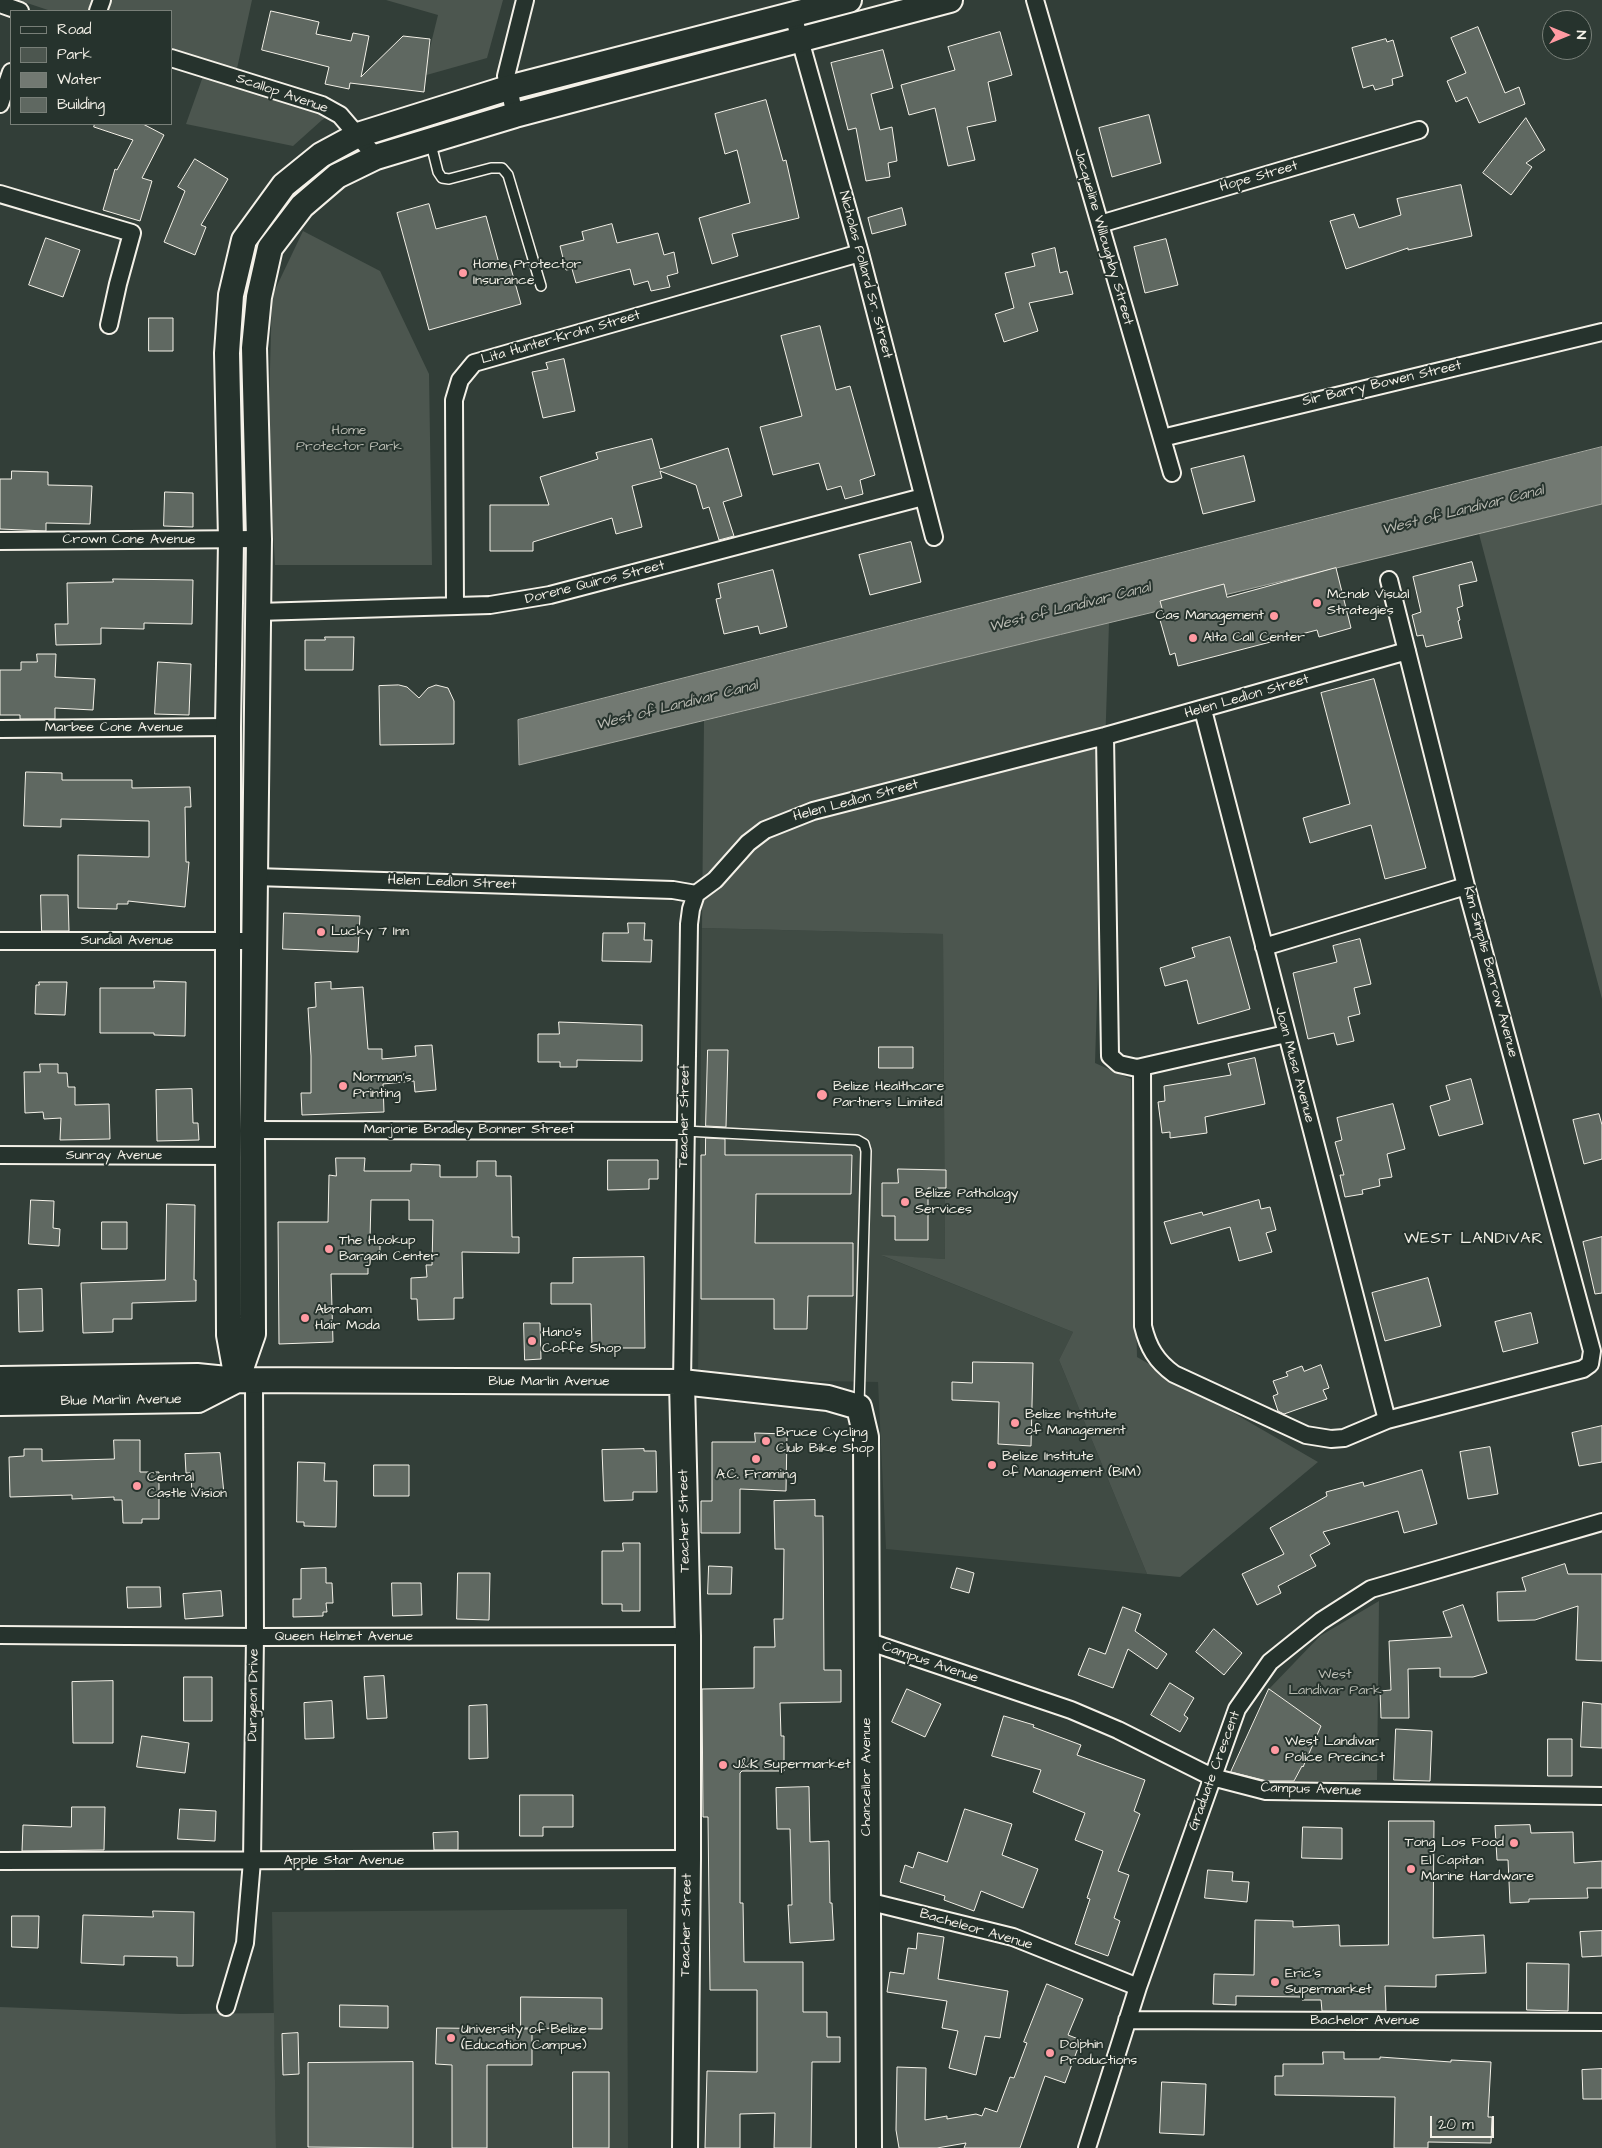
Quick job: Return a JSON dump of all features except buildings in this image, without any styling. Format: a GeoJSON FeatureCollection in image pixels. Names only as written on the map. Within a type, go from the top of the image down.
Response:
{"type":"FeatureCollection","features":[{"type":"Feature","properties":{"kind":"street"},"geometry":{"type":"LineString","coordinates":[[515,115],[506,76],[525,0]]}},
{"type":"Feature","properties":{"kind":"street"},"geometry":{"type":"LineString","coordinates":[[246,1380],[229,1335],[228,1156],[228,727],[231,540],[227,353],[231,294],[244,240],[284,185],[320,155],[358,135],[508,88],[849,0]]}},
{"type":"Feature","properties":{"kind":"street"},"geometry":{"type":"LineString","coordinates":[[246,1380],[253,1334],[252,1130],[259,539],[254,348],[258,297],[270,248],[302,206],[337,176],[376,157],[515,115],[950,0]]}},
{"type":"Feature","properties":{"kind":"street","name":"Jacqueline Willoughby Street"},"geometry":{"type":"LineString","coordinates":[[1035,0],[1172,473]]}},
{"type":"Feature","properties":{"kind":"street"},"geometry":{"type":"LineString","coordinates":[[0,4],[17,10]]}},
{"type":"Feature","properties":{"kind":"street","name":"Nicholas Pollard Sr. Street"},"geometry":{"type":"LineString","coordinates":[[793,14],[860,253],[934,537]]}},
{"type":"Feature","properties":{"kind":"street","name":"Scallop Avenue"},"geometry":{"type":"LineString","coordinates":[[172,58],[322,105],[340,115],[376,157]]}},
{"type":"Feature","properties":{"kind":"street"},"geometry":{"type":"LineString","coordinates":[[0,104],[10,75]]}},
{"type":"Feature","properties":{"kind":"street","name":"Hope Street"},"geometry":{"type":"LineString","coordinates":[[1100,224],[1419,130]]}},
{"type":"Feature","properties":{"kind":"street"},"geometry":{"type":"LineString","coordinates":[[0,194],[132,233],[109,325]]}},
{"type":"Feature","properties":{"kind":"street","name":"Lita Hunter-Krohn Street"},"geometry":{"type":"LineString","coordinates":[[455,606],[454,400],[460,380],[474,363],[860,253]]}},
{"type":"Feature","properties":{"kind":"street","name":"Sir Barry Bowen Street"},"geometry":{"type":"LineString","coordinates":[[1162,438],[1602,332]]}},
{"type":"Feature","properties":{"kind":"street","name":"Dorene Quiros Street"},"geometry":{"type":"LineString","coordinates":[[258,612],[455,606],[518,602],[923,497]]}},
{"type":"Feature","properties":{"kind":"street","name":"Crown Cone Avenue"},"geometry":{"type":"LineString","coordinates":[[0,540],[259,539]]}},
{"type":"Feature","properties":{"kind":"street","name":"Kim Simplis Barrow Avenue"},"geometry":{"type":"LineString","coordinates":[[1388,1420],[1583,1369],[1590,1364],[1592,1351],[1466,886],[1389,580]]}},
{"type":"Feature","properties":{"kind":"street","name":"Helen Ledlon Street"},"geometry":{"type":"LineString","coordinates":[[255,877],[673,890],[696,894],[715,880],[748,843],[765,830],[813,811],[1105,736],[1407,652]]}},
{"type":"Feature","properties":{"kind":"street","name":"Joan Musa Avenue"},"geometry":{"type":"LineString","coordinates":[[1202,710],[1388,1420]]}},
{"type":"Feature","properties":{"kind":"street","name":"Marbee Cone Avenue"},"geometry":{"type":"LineString","coordinates":[[0,728],[228,727]]}},
{"type":"Feature","properties":{"kind":"street"},"geometry":{"type":"LineString","coordinates":[[1105,736],[1110,1056],[1125,1066],[1142,1066],[1286,1034]]}},
{"type":"Feature","properties":{"kind":"street"},"geometry":{"type":"LineString","coordinates":[[1264,946],[1466,886]]}},
{"type":"Feature","properties":{"kind":"street","name":"Teacher Street"},"geometry":{"type":"LineString","coordinates":[[685,2148],[688,1636],[682,1382],[689,924],[696,894]]}},
{"type":"Feature","properties":{"kind":"street","name":"Sundial Avenue"},"geometry":{"type":"LineString","coordinates":[[0,942],[254,942]]}},
{"type":"Feature","properties":{"kind":"street"},"geometry":{"type":"LineString","coordinates":[[1142,1066],[1143,1326],[1152,1354],[1174,1374],[1306,1435],[1331,1439],[1344,1438],[1388,1420]]}},
{"type":"Feature","properties":{"kind":"street","name":"Marjorie Bradley Bonner Street"},"geometry":{"type":"LineString","coordinates":[[252,1130],[685,1131]]}},
{"type":"Feature","properties":{"kind":"street","name":"Sunray Avenue"},"geometry":{"type":"LineString","coordinates":[[0,1155],[228,1156]]}},
{"type":"Feature","properties":{"kind":"street","name":"Blue Marlin Avenue"},"geometry":{"type":"LineString","coordinates":[[0,1379],[197,1376],[246,1380],[682,1382],[828,1398],[858,1407]]}},
{"type":"Feature","properties":{"kind":"street","name":"Blue Marlin Avenue"},"geometry":{"type":"LineString","coordinates":[[0,1403],[198,1400],[246,1380]]}},
{"type":"Feature","properties":{"kind":"street","name":"Durgeon Drive"},"geometry":{"type":"LineString","coordinates":[[226,2007],[245,1943],[252,1861],[255,1637],[246,1380]]}},
{"type":"Feature","properties":{"kind":"street","name":"Chancellor Avenue"},"geometry":{"type":"LineString","coordinates":[[858,1407],[866,1437],[868,2148]]}},
{"type":"Feature","properties":{"kind":"street","name":"Graduate Crescent"},"geometry":{"type":"LineString","coordinates":[[1087,2148],[1138,1987],[1236,1709],[1270,1662],[1321,1621],[1371,1589],[1602,1522]]}},
{"type":"Feature","properties":{"kind":"street","name":"Queen Helmet Avenue"},"geometry":{"type":"LineString","coordinates":[[0,1635],[255,1637],[688,1636]]}},
{"type":"Feature","properties":{"kind":"street","name":"Campus Avenue"},"geometry":{"type":"LineString","coordinates":[[867,1641],[1071,1710],[1118,1730],[1212,1777],[1266,1792],[1602,1796]]}},
{"type":"Feature","properties":{"kind":"street","name":"Apple Star Avenue"},"geometry":{"type":"LineString","coordinates":[[0,1861],[688,1859]]}},
{"type":"Feature","properties":{"kind":"street","name":"Bacheleor Avenue"},"geometry":{"type":"LineString","coordinates":[[867,1901],[1013,1937],[1138,1987]]}},
{"type":"Feature","properties":{"kind":"street","name":"Bachelor Avenue"},"geometry":{"type":"LineString","coordinates":[[1127,2020],[1602,2022]]}},
{"type":"Feature","properties":{"kind":"lane"},"geometry":{"type":"LineString","coordinates":[[430,140],[438,172],[442,178],[491,168],[502,168],[508,175],[541,286]]}},
{"type":"Feature","properties":{"kind":"lane"},"geometry":{"type":"LineString","coordinates":[[685,1131],[857,1140],[864,1144],[866,1150],[858,1407]]}},
{"type":"Feature","properties":{"kind":"shaded area","name":"Belize Healthcare Partners Limited"},"geometry":{"type":"Polygon","coordinates":[[[702,928],[943,934],[945,1259],[883,1256],[1073,1332],[1059,1360],[1147,1574],[886,1549],[878,1382],[698,1379],[702,928]]]}},
{"type":"Feature","properties":{"kind":"shaded area","name":"University of Belize (Education Campus)"},"geometry":{"type":"Polygon","coordinates":[[[627,1909],[628,2148],[276,2148],[272,1912],[627,1909]]]}},
{"type":"Feature","properties":{"kind":"green space"},"geometry":{"type":"Polygon","coordinates":[[[18,0],[252,0],[236,73],[346,106],[322,120],[293,146],[186,124],[207,65],[172,53],[172,10],[48,10],[18,0]]]}},
{"type":"Feature","properties":{"kind":"green space"},"geometry":{"type":"Polygon","coordinates":[[[386,0],[503,0],[487,58],[423,76],[438,15],[386,0]]]}},
{"type":"Feature","properties":{"kind":"green space","name":"Home Protector Park"},"geometry":{"type":"Polygon","coordinates":[[[303,231],[380,271],[429,374],[432,565],[275,565],[268,440],[272,296],[303,231]]]}},
{"type":"Feature","properties":{"kind":"green space"},"geometry":{"type":"Polygon","coordinates":[[[1602,504],[1602,999],[1479,534],[1602,504]]]}},
{"type":"Feature","properties":{"kind":"green space"},"geometry":{"type":"Polygon","coordinates":[[[1109,623],[1095,1063],[1131,1079],[1137,1357],[1318,1462],[1180,1577],[1147,1574],[1059,1360],[1073,1332],[881,1255],[945,1259],[943,934],[702,928],[704,721],[1109,623]]]}},
{"type":"Feature","properties":{"kind":"green space","name":"West Landivar Park"},"geometry":{"type":"Polygon","coordinates":[[[1379,1601],[1377,1780],[1294,1783],[1321,1726],[1269,1689],[1320,1636],[1379,1601]]]}},
{"type":"Feature","properties":{"kind":"green space"},"geometry":{"type":"Polygon","coordinates":[[[0,2007],[181,2014],[274,2013],[276,2148],[0,2148],[0,2007]]]}},
{"type":"Feature","properties":{"kind":"water","name":"West of Landivar Canal"},"geometry":{"type":"Polygon","coordinates":[[[1602,447],[1602,504],[519,765],[518,720],[1602,447]]]}},
{"type":"Feature","properties":{"kind":"place","name":"Home Protector Insurance"},"geometry":{"type":"Point","coordinates":[463,273]}},
{"type":"Feature","properties":{"kind":"place","name":"Mcnab Visual Strategies"},"geometry":{"type":"Point","coordinates":[1317,603]}},
{"type":"Feature","properties":{"kind":"place","name":"Cas Management"},"geometry":{"type":"Point","coordinates":[1274,616]}},
{"type":"Feature","properties":{"kind":"place","name":"Alta Call Center"},"geometry":{"type":"Point","coordinates":[1193,638]}},
{"type":"Feature","properties":{"kind":"place","name":"Lucky 7 Inn"},"geometry":{"type":"Point","coordinates":[321,932]}},
{"type":"Feature","properties":{"kind":"place","name":"Norman's Printing"},"geometry":{"type":"Point","coordinates":[343,1086]}},
{"type":"Feature","properties":{"kind":"place","name":"Belize Healthcare Partners Limited"},"geometry":{"type":"Point","coordinates":[822,1095]}},
{"type":"Feature","properties":{"kind":"place","name":"Belize Pathology Services"},"geometry":{"type":"Point","coordinates":[905,1202]}},
{"type":"Feature","properties":{"kind":"place","name":"The Hookup Bargain Center"},"geometry":{"type":"Point","coordinates":[329,1249]}},
{"type":"Feature","properties":{"kind":"place","name":"Abraham Hair Moda"},"geometry":{"type":"Point","coordinates":[305,1318]}},
{"type":"Feature","properties":{"kind":"place","name":"Hano's Coffe Shop"},"geometry":{"type":"Point","coordinates":[532,1341]}},
{"type":"Feature","properties":{"kind":"place","name":"Belize Institute of Management"},"geometry":{"type":"Point","coordinates":[1015,1423]}},
{"type":"Feature","properties":{"kind":"place","name":"Bruce Cycling Club Bike Shop"},"geometry":{"type":"Point","coordinates":[766,1441]}},
{"type":"Feature","properties":{"kind":"place","name":"A.C. Framing"},"geometry":{"type":"Point","coordinates":[756,1459]}},
{"type":"Feature","properties":{"kind":"place","name":"Belize Institute of Management (BIM)"},"geometry":{"type":"Point","coordinates":[992,1465]}},
{"type":"Feature","properties":{"kind":"place","name":"Central Castle Vision"},"geometry":{"type":"Point","coordinates":[137,1486]}},
{"type":"Feature","properties":{"kind":"place","name":"West Landivar Police Precinct"},"geometry":{"type":"Point","coordinates":[1275,1750]}},
{"type":"Feature","properties":{"kind":"place","name":"J&K Supermarket"},"geometry":{"type":"Point","coordinates":[723,1765]}},
{"type":"Feature","properties":{"kind":"place","name":"Tong Los Food"},"geometry":{"type":"Point","coordinates":[1514,1843]}},
{"type":"Feature","properties":{"kind":"place","name":"El Capitan Marine Hardware"},"geometry":{"type":"Point","coordinates":[1411,1869]}},
{"type":"Feature","properties":{"kind":"place","name":"Eric's Supermarket"},"geometry":{"type":"Point","coordinates":[1275,1982]}},
{"type":"Feature","properties":{"kind":"place","name":"University of Belize (Education Campus)"},"geometry":{"type":"Point","coordinates":[451,2038]}},
{"type":"Feature","properties":{"kind":"place","name":"Dolphin Productions"},"geometry":{"type":"Point","coordinates":[1050,2053]}},
{"type":"Feature","properties":{"kind":"district","name":"WEST LANDIVAR"},"geometry":{"type":"Point","coordinates":[1474,1240]}}]}
